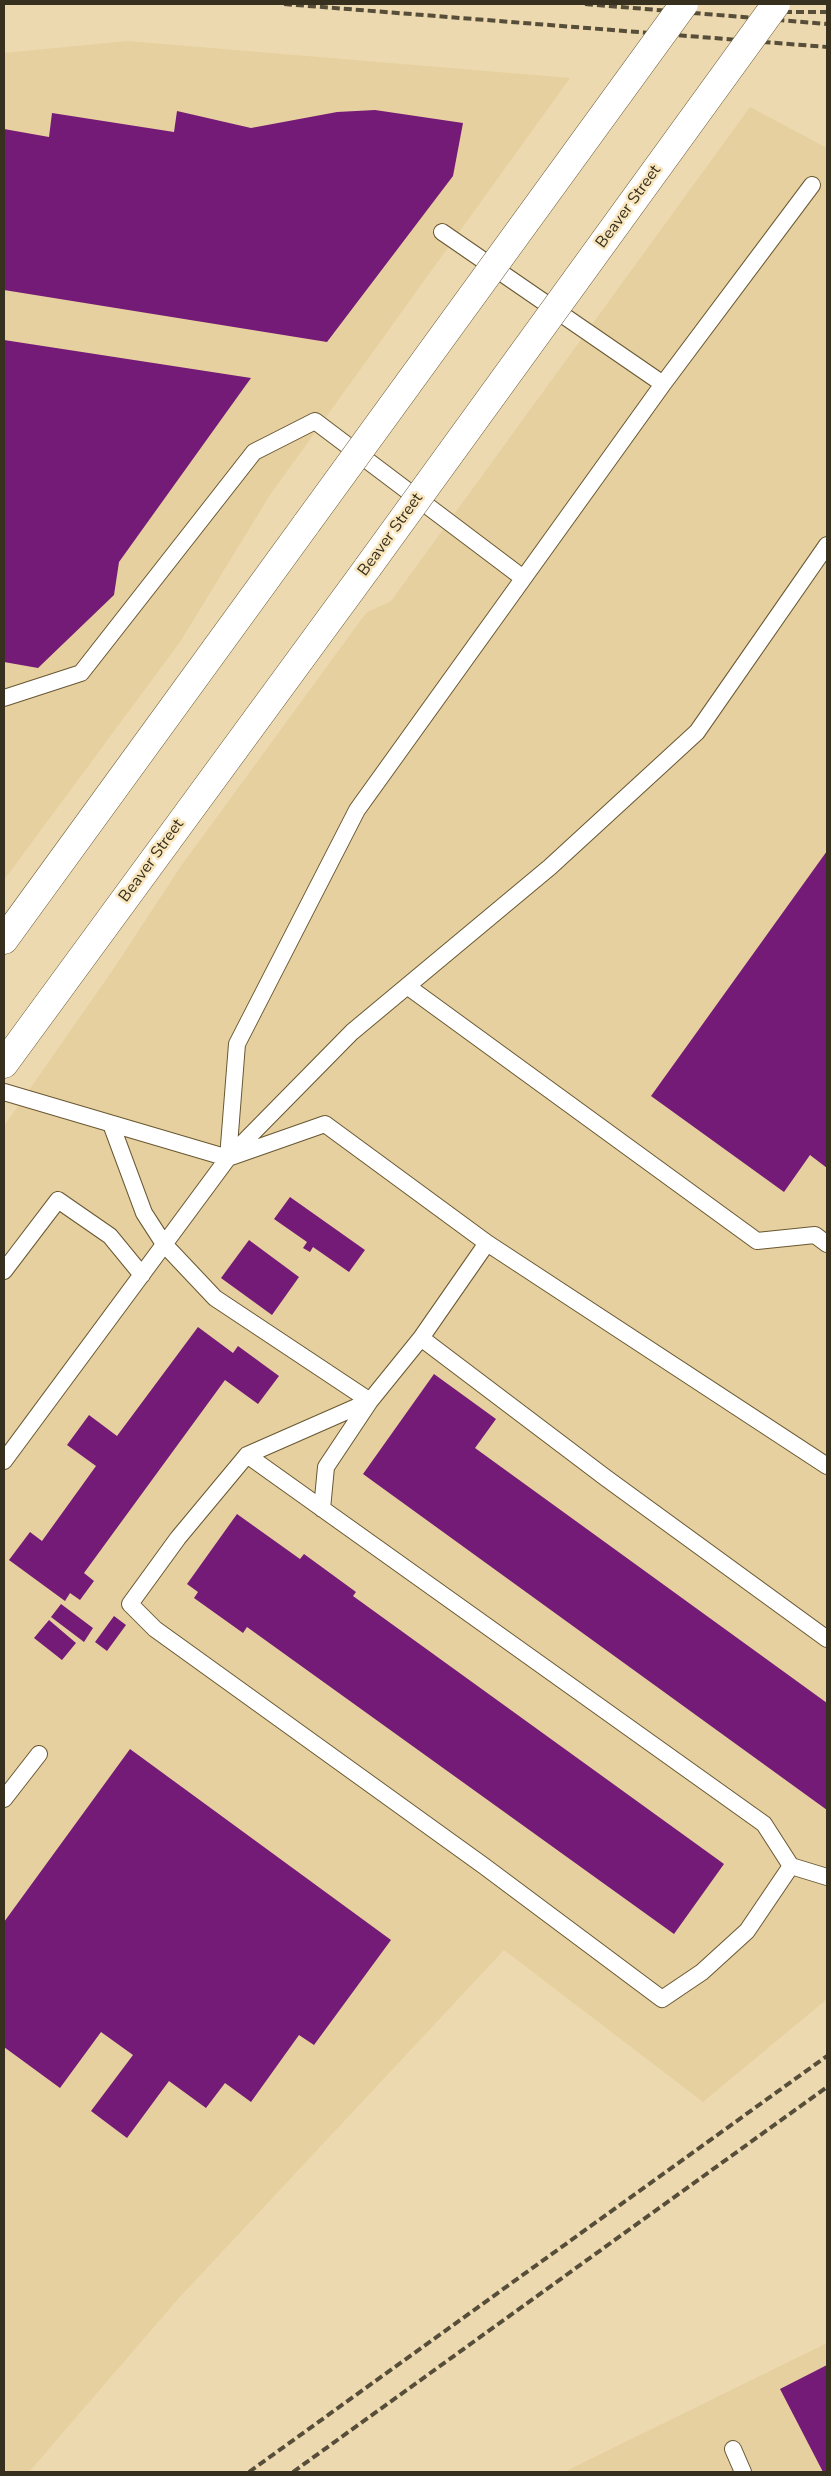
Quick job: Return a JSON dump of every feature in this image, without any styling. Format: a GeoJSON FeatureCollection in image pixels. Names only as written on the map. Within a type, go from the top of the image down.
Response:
{"type":"FeatureCollection","features":[{"type":"Feature","properties":{"kind":"main road"},"geometry":{"type":"LineString","coordinates":[[4,940],[684,4]]}},
{"type":"Feature","properties":{"kind":"main road","name":"Beaver Street"},"geometry":{"type":"LineString","coordinates":[[4,1064],[368,567],[776,4]]}},
{"type":"Feature","properties":{"kind":"lane"},"geometry":{"type":"LineString","coordinates":[[228,1158],[237,1044],[356,810],[664,384],[812,185]]}},
{"type":"Feature","properties":{"kind":"lane"},"geometry":{"type":"LineString","coordinates":[[442,232],[664,384]]}},
{"type":"Feature","properties":{"kind":"lane"},"geometry":{"type":"LineString","coordinates":[[4,698],[81,673],[254,452],[315,421],[523,578]]}},
{"type":"Feature","properties":{"kind":"lane"},"geometry":{"type":"LineString","coordinates":[[4,1461],[228,1158],[352,1032],[550,867],[697,732],[827,545]]}},
{"type":"Feature","properties":{"kind":"lane"},"geometry":{"type":"LineString","coordinates":[[407,986],[757,1242],[815,1235],[827,1244]]}},
{"type":"Feature","properties":{"kind":"lane"},"geometry":{"type":"LineString","coordinates":[[4,1092],[228,1158],[325,1124],[487,1243],[827,1466]]}},
{"type":"Feature","properties":{"kind":"lane"},"geometry":{"type":"LineString","coordinates":[[111,1124],[144,1213],[164,1244],[215,1298],[370,1401]]}},
{"type":"Feature","properties":{"kind":"lane"},"geometry":{"type":"LineString","coordinates":[[4,1271],[58,1200],[110,1236],[142,1275]]}},
{"type":"Feature","properties":{"kind":"lane"},"geometry":{"type":"LineString","coordinates":[[322,1509],[326,1467],[370,1401],[421,1338],[487,1243]]}},
{"type":"Feature","properties":{"kind":"lane"},"geometry":{"type":"LineString","coordinates":[[421,1338],[614,1484],[827,1639]]}},
{"type":"Feature","properties":{"kind":"lane"},"geometry":{"type":"LineString","coordinates":[[370,1401],[247,1456],[178,1538],[130,1604],[155,1629],[484,1866],[662,1999],[702,1972],[747,1931],[790,1866]]}},
{"type":"Feature","properties":{"kind":"lane"},"geometry":{"type":"LineString","coordinates":[[247,1456],[764,1824],[790,1866],[827,1877]]}},
{"type":"Feature","properties":{"kind":"lane"},"geometry":{"type":"LineString","coordinates":[[4,1799],[38,1754]]}},
{"type":"Feature","properties":{"kind":"lane"},"geometry":{"type":"LineString","coordinates":[[733,2449],[743,2472]]}},
{"type":"Feature","properties":{"kind":"shaded area"},"geometry":{"type":"Polygon","coordinates":[[[127,41],[570,78],[270,495],[180,642],[4,880],[4,53],[127,41]]]}},
{"type":"Feature","properties":{"kind":"shaded area"},"geometry":{"type":"Polygon","coordinates":[[[750,107],[827,148],[827,1999],[703,2102],[504,1950],[178,2299],[29,2472],[4,2472],[4,1126],[114,968],[181,866],[366,613],[391,601],[750,107]]]}},
{"type":"Feature","properties":{"kind":"shaded area"},"geometry":{"type":"Polygon","coordinates":[[[827,2343],[827,2472],[564,2472],[827,2343]]]}},
{"type":"Feature","properties":{"kind":"building"},"geometry":{"type":"Polygon","coordinates":[[[375,110],[463,123],[453,176],[327,342],[4,290],[4,129],[49,137],[52,113],[174,132],[177,111],[251,128],[337,112],[375,110]]]}},
{"type":"Feature","properties":{"kind":"building"},"geometry":{"type":"Polygon","coordinates":[[[4,340],[251,378],[119,562],[114,595],[38,668],[4,662],[4,340]]]}},
{"type":"Feature","properties":{"kind":"building"},"geometry":{"type":"Polygon","coordinates":[[[827,851],[827,1168],[810,1155],[784,1192],[651,1096],[827,851]]]}},
{"type":"Feature","properties":{"kind":"building"},"geometry":{"type":"Polygon","coordinates":[[[290,1197],[365,1250],[349,1272],[313,1247],[310,1252],[303,1248],[307,1242],[274,1219],[290,1197]]]}},
{"type":"Feature","properties":{"kind":"building"},"geometry":{"type":"Polygon","coordinates":[[[249,1240],[299,1277],[272,1315],[221,1278],[249,1240]]]}},
{"type":"Feature","properties":{"kind":"building"},"geometry":{"type":"Polygon","coordinates":[[[198,1327],[233,1353],[238,1346],[279,1376],[258,1404],[225,1380],[84,1573],[94,1581],[80,1600],[70,1593],[65,1601],[9,1560],[30,1532],[42,1541],[96,1466],[67,1445],[89,1415],[117,1436],[198,1327]]]}},
{"type":"Feature","properties":{"kind":"building"},"geometry":{"type":"Polygon","coordinates":[[[434,1374],[496,1419],[475,1448],[827,1703],[827,1810],[363,1474],[434,1374]]]}},
{"type":"Feature","properties":{"kind":"building"},"geometry":{"type":"Polygon","coordinates":[[[237,1514],[300,1559],[304,1554],[356,1592],[353,1596],[724,1864],[674,1934],[247,1627],[243,1633],[194,1598],[198,1592],[187,1584],[237,1514]]]}},
{"type":"Feature","properties":{"kind":"building"},"geometry":{"type":"Polygon","coordinates":[[[61,1604],[93,1628],[84,1642],[51,1617],[61,1604]]]}},
{"type":"Feature","properties":{"kind":"building"},"geometry":{"type":"Polygon","coordinates":[[[114,1616],[126,1625],[107,1651],[95,1642],[114,1616]]]}},
{"type":"Feature","properties":{"kind":"building"},"geometry":{"type":"Polygon","coordinates":[[[49,1620],[76,1643],[62,1660],[34,1638],[49,1620]]]}},
{"type":"Feature","properties":{"kind":"building"},"geometry":{"type":"Polygon","coordinates":[[[130,1749],[391,1940],[314,2045],[299,2035],[251,2102],[225,2083],[206,2108],[169,2081],[127,2138],[91,2111],[133,2055],[101,2032],[60,2088],[4,2047],[4,1922],[130,1749]]]}},
{"type":"Feature","properties":{"kind":"building"},"geometry":{"type":"Polygon","coordinates":[[[827,2365],[827,2472],[823,2472],[780,2389],[827,2365]]]}},
{"type":"Feature","properties":{"kind":"railway"},"geometry":{"type":"LineString","coordinates":[[284,4],[827,47]]}},
{"type":"Feature","properties":{"kind":"railway"},"geometry":{"type":"LineString","coordinates":[[585,4],[827,24]]}},
{"type":"Feature","properties":{"kind":"railway"},"geometry":{"type":"LineString","coordinates":[[760,12],[827,12]]}},
{"type":"Feature","properties":{"kind":"railway"},"geometry":{"type":"LineString","coordinates":[[249,2472],[827,2056]]}},
{"type":"Feature","properties":{"kind":"railway"},"geometry":{"type":"LineString","coordinates":[[293,2472],[827,2087]]}}]}
